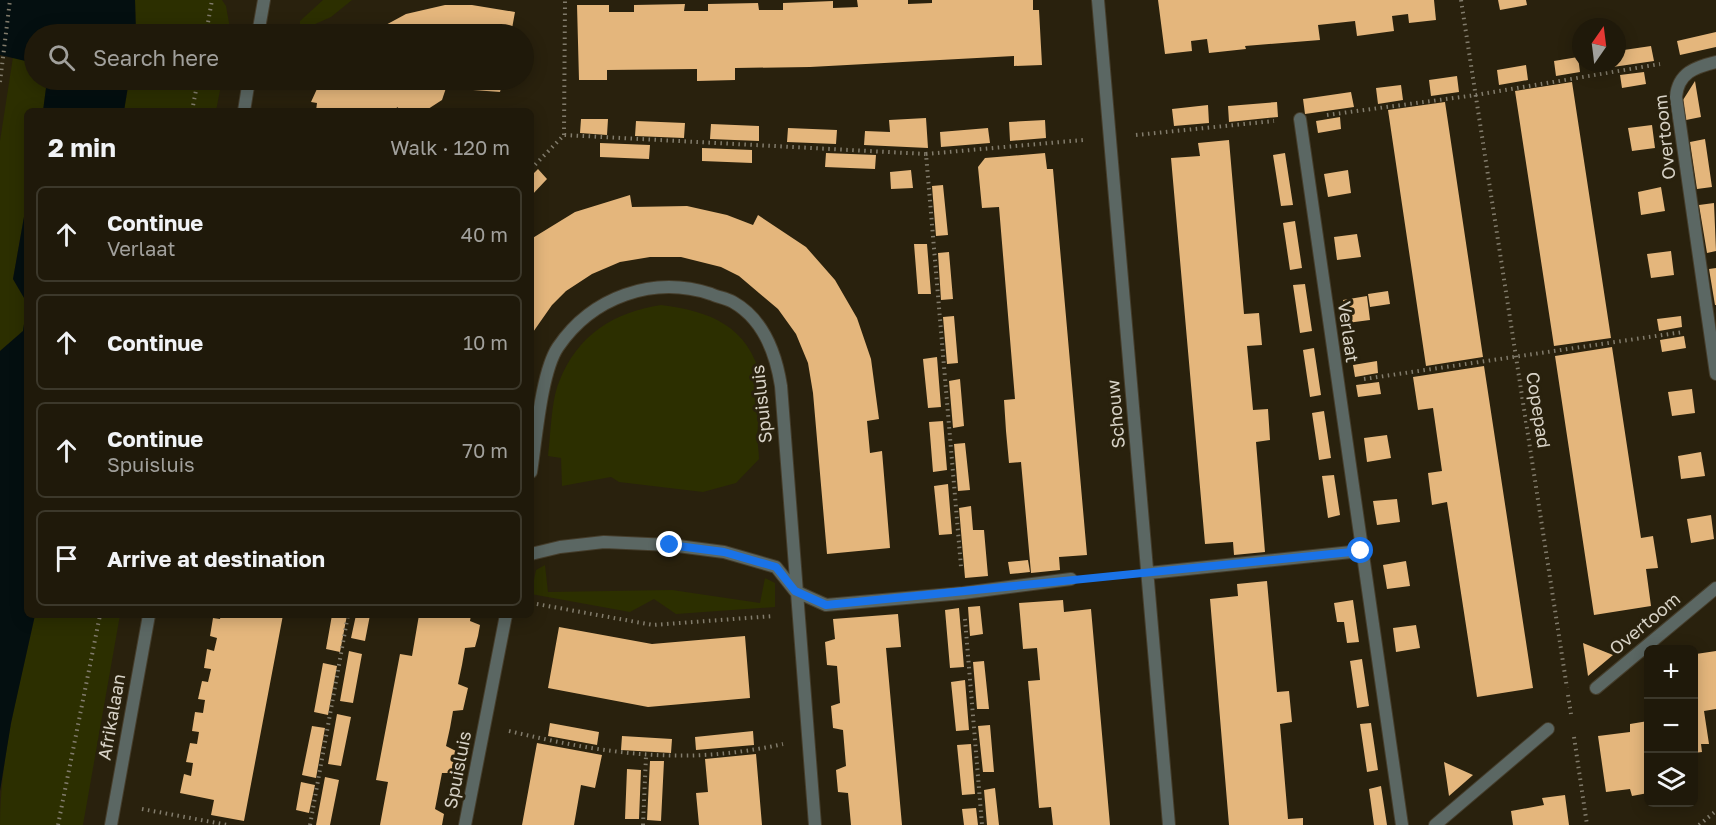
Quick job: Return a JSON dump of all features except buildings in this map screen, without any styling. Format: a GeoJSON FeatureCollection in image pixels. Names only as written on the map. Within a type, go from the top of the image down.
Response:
{"type":"FeatureCollection","features":[{"type":"Feature","properties":{"kind":"street"},"geometry":{"type":"LineString","coordinates":[[260,24],[264,0]]}},
{"type":"Feature","properties":{"kind":"street","name":"Schouw"},"geometry":{"type":"LineString","coordinates":[[1098,0],[1169,825]]}},
{"type":"Feature","properties":{"kind":"street","name":"Overtoom"},"geometry":{"type":"LineString","coordinates":[[1716,62],[1692,68],[1677,83],[1676,97],[1716,374]]}},
{"type":"Feature","properties":{"kind":"street"},"geometry":{"type":"LineString","coordinates":[[244,108],[247,90]]}},
{"type":"Feature","properties":{"kind":"street","name":"Verlaat"},"geometry":{"type":"LineString","coordinates":[[1300,119],[1402,825]]}},
{"type":"Feature","properties":{"kind":"street","name":"Spuisluis"},"geometry":{"type":"LineString","coordinates":[[534,454],[547,374],[556,350],[573,327],[606,301],[639,290],[670,287],[698,290],[733,302],[759,327],[776,356],[781,386],[795,591],[815,825]]}},
{"type":"Feature","properties":{"kind":"street"},"geometry":{"type":"LineString","coordinates":[[534,553],[560,547],[604,542],[670,545],[724,552],[776,567],[795,591],[826,605],[963,593],[1071,579]]}},
{"type":"Feature","properties":{"kind":"street"},"geometry":{"type":"LineString","coordinates":[[1149,573],[1361,551]]}},
{"type":"Feature","properties":{"kind":"street","name":"Overtoom"},"geometry":{"type":"LineString","coordinates":[[1596,688],[1716,588]]}},
{"type":"Feature","properties":{"kind":"street","name":"Afrikalaan"},"geometry":{"type":"LineString","coordinates":[[111,825],[148,618]]}},
{"type":"Feature","properties":{"kind":"street","name":"Spuisluis"},"geometry":{"type":"LineString","coordinates":[[465,825],[505,618]]}},
{"type":"Feature","properties":{"kind":"street"},"geometry":{"type":"LineString","coordinates":[[1435,825],[1548,729]]}},
{"type":"Feature","properties":{"kind":"path"},"geometry":{"type":"LineString","coordinates":[[0,82],[10,0]]}},
{"type":"Feature","properties":{"kind":"path"},"geometry":{"type":"LineString","coordinates":[[208,24],[212,0]]}},
{"type":"Feature","properties":{"kind":"path"},"geometry":{"type":"LineString","coordinates":[[534,166],[564,135],[565,0]]}},
{"type":"Feature","properties":{"kind":"path","name":"Copepad"},"geometry":{"type":"LineString","coordinates":[[1461,0],[1572,721]]}},
{"type":"Feature","properties":{"kind":"path"},"geometry":{"type":"LineString","coordinates":[[193,108],[196,90]]}},
{"type":"Feature","properties":{"kind":"path"},"geometry":{"type":"LineString","coordinates":[[564,135],[926,154],[982,825]]}},
{"type":"Feature","properties":{"kind":"path"},"geometry":{"type":"LineString","coordinates":[[1337,383],[1516,359],[1709,328]]}},
{"type":"Feature","properties":{"kind":"path"},"geometry":{"type":"LineString","coordinates":[[1071,579],[1149,573]]}},
{"type":"Feature","properties":{"kind":"path"},"geometry":{"type":"LineString","coordinates":[[534,604],[653,625],[797,615]]}},
{"type":"Feature","properties":{"kind":"path"},"geometry":{"type":"LineString","coordinates":[[58,825],[99,618]]}},
{"type":"Feature","properties":{"kind":"path"},"geometry":{"type":"LineString","coordinates":[[310,825],[347,618]]}},
{"type":"Feature","properties":{"kind":"path"},"geometry":{"type":"LineString","coordinates":[[485,725],[619,753],[673,758],[760,749],[807,739]]}},
{"type":"Feature","properties":{"kind":"path"},"geometry":{"type":"LineString","coordinates":[[1574,732],[1587,825]]}},
{"type":"Feature","properties":{"kind":"path"},"geometry":{"type":"LineString","coordinates":[[643,825],[646,756]]}},
{"type":"Feature","properties":{"kind":"path"},"geometry":{"type":"LineString","coordinates":[[114,805],[228,825]]}},
{"type":"Feature","properties":{"kind":"path"},"geometry":{"type":"LineString","coordinates":[[1700,825],[1716,811]]}},
{"type":"Feature","properties":{"kind":"green space"},"geometry":{"type":"Polygon","coordinates":[[[135,0],[222,0],[226,6],[229,24],[136,24],[135,0]]]}},
{"type":"Feature","properties":{"kind":"green space"},"geometry":{"type":"Polygon","coordinates":[[[323,0],[352,0],[331,17],[315,24],[300,24],[300,21],[323,0]]]}},
{"type":"Feature","properties":{"kind":"green space"},"geometry":{"type":"Polygon","coordinates":[[[13,57],[24,60],[24,90],[46,90],[43,108],[24,108],[24,217],[13,279],[24,298],[23,331],[0,351],[0,141],[13,57]]]}},
{"type":"Feature","properties":{"kind":"green space"},"geometry":{"type":"Polygon","coordinates":[[[127,90],[220,90],[217,108],[124,108],[127,90]]]}},
{"type":"Feature","properties":{"kind":"green space"},"geometry":{"type":"Polygon","coordinates":[[[661,305],[711,317],[725,324],[747,346],[755,361],[767,403],[766,413],[758,427],[759,459],[736,483],[703,492],[619,482],[611,477],[562,486],[561,458],[548,456],[554,398],[567,365],[576,351],[599,328],[628,313],[661,305]]]}},
{"type":"Feature","properties":{"kind":"green space"},"geometry":{"type":"Polygon","coordinates":[[[545,565],[548,592],[672,590],[760,603],[765,578],[775,583],[775,607],[676,614],[654,599],[630,612],[534,595],[536,570],[545,565]]]}},
{"type":"Feature","properties":{"kind":"green space"},"geometry":{"type":"Polygon","coordinates":[[[34,618],[119,618],[83,825],[0,825],[3,772],[17,693],[34,618]]]}},
{"type":"Feature","properties":{"kind":"shaded area"},"geometry":{"type":"Polygon","coordinates":[[[0,0],[135,0],[136,24],[24,24],[24,61],[0,55],[0,0]]]}},
{"type":"Feature","properties":{"kind":"shaded area"},"geometry":{"type":"Polygon","coordinates":[[[46,90],[127,90],[124,108],[43,108],[46,90]]]}},
{"type":"Feature","properties":{"kind":"shaded area"},"geometry":{"type":"Polygon","coordinates":[[[24,217],[24,298],[13,279],[24,217]]]}},
{"type":"Feature","properties":{"kind":"shaded area"},"geometry":{"type":"Polygon","coordinates":[[[24,324],[24,618],[34,618],[11,723],[0,791],[0,351],[23,331],[24,324]]]}},
{"type":"Feature","properties":{"kind":"route"},"geometry":{"type":"LineString","coordinates":[[670,545],[724,552],[776,567],[795,591],[826,605],[963,593],[1071,579],[1361,551]]}}]}
